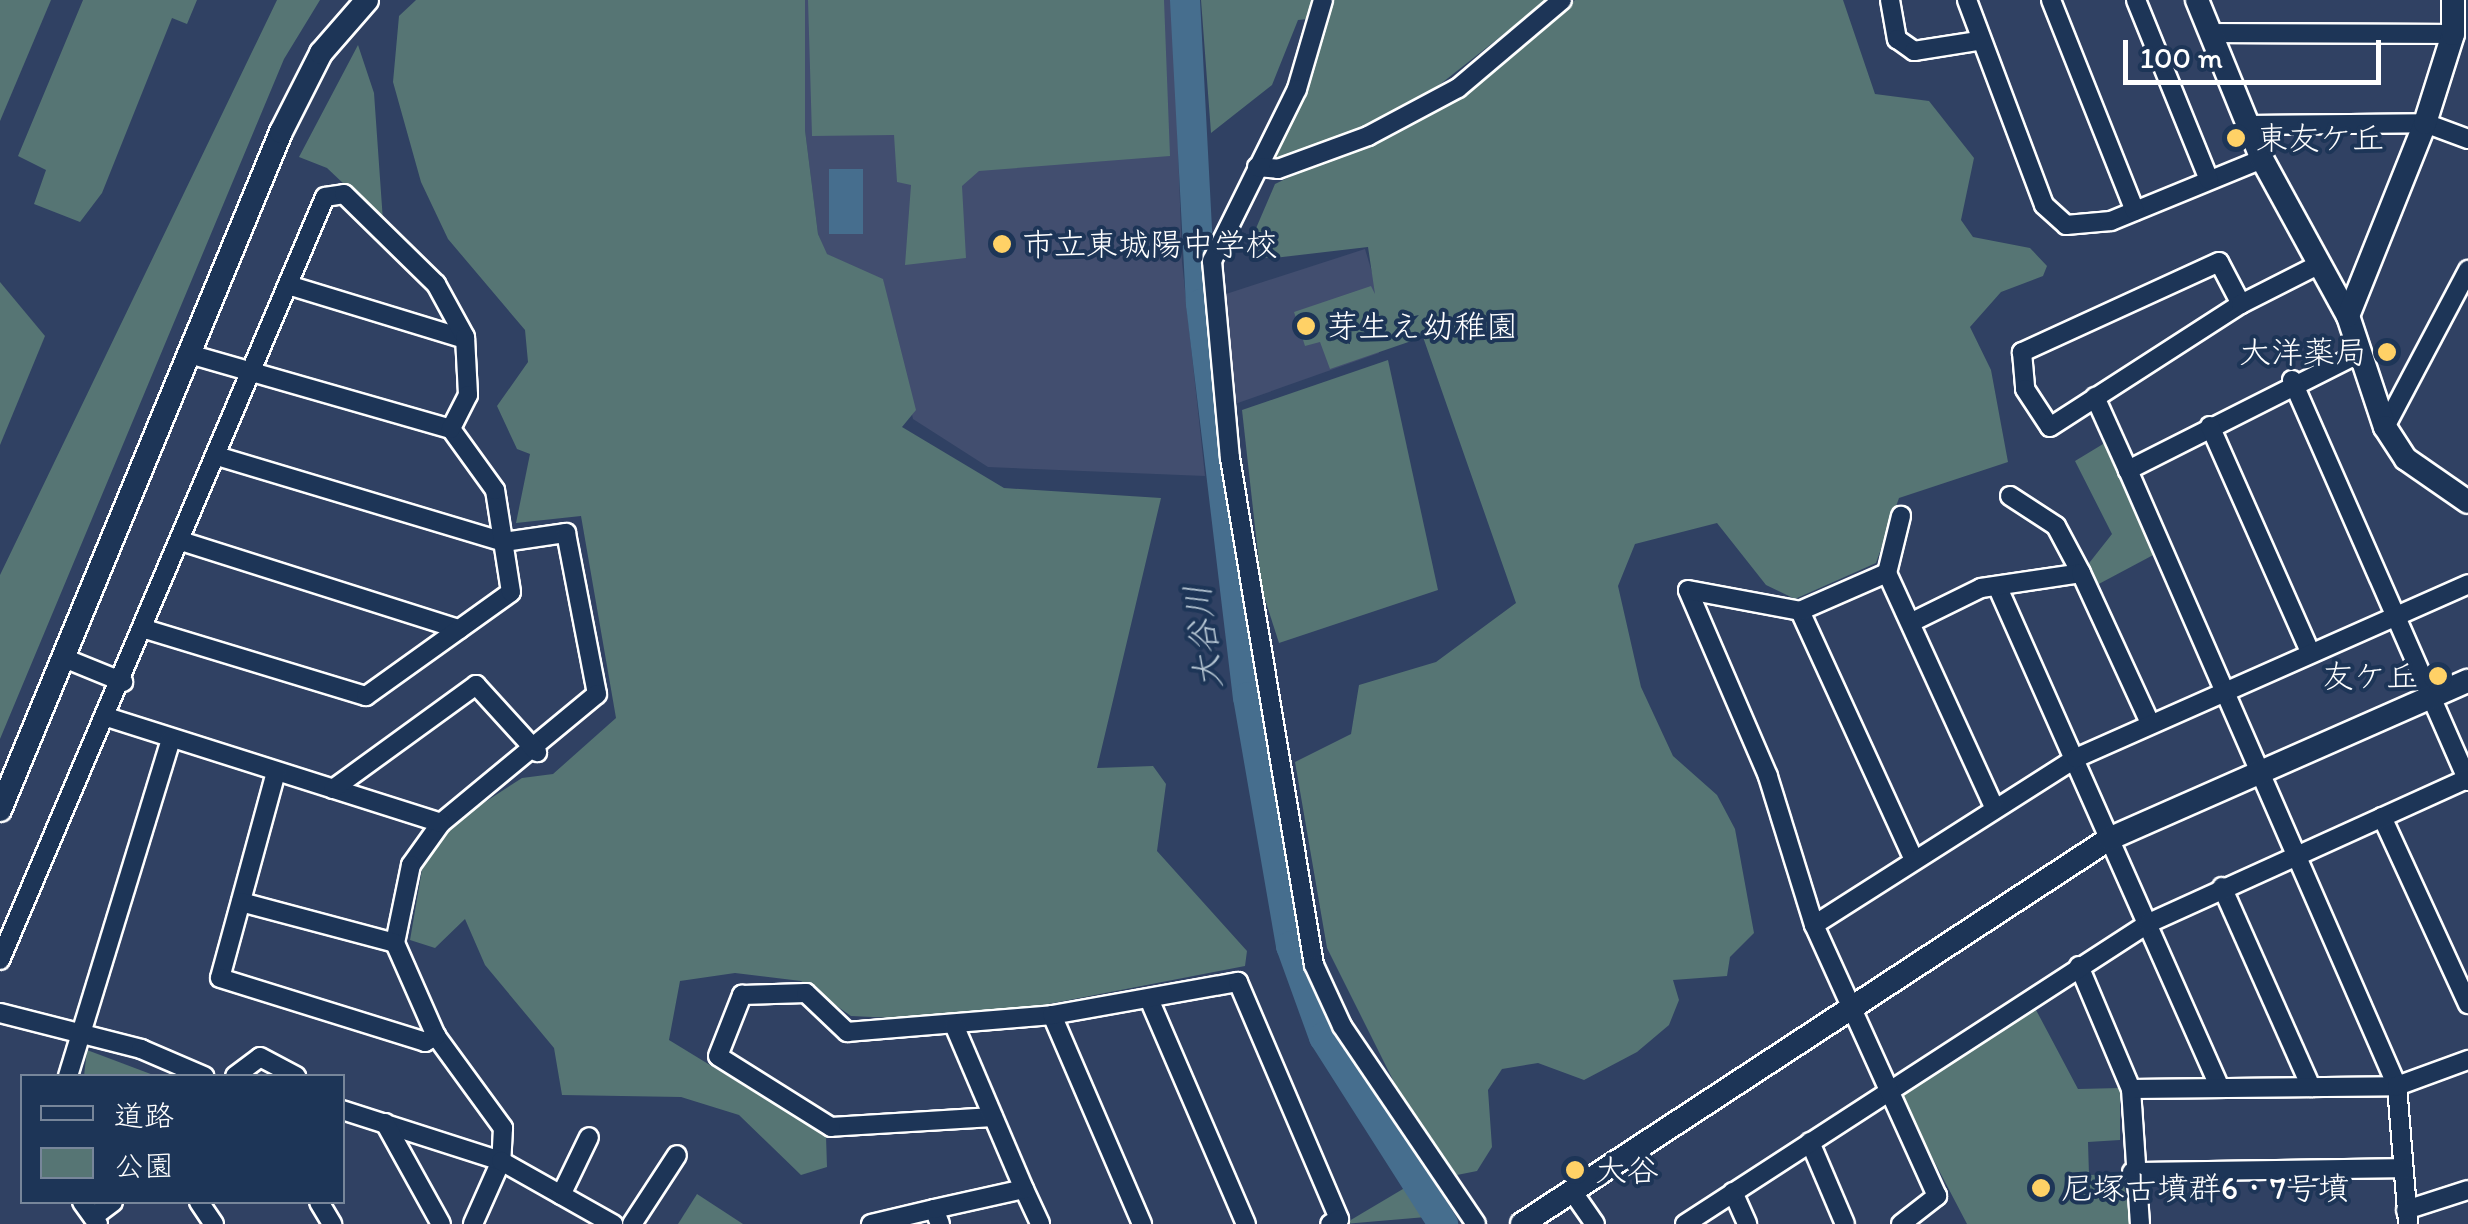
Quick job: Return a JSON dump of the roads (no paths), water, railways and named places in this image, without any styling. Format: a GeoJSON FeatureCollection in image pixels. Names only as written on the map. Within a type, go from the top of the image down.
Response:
{"type":"FeatureCollection","features":[{"type":"Feature","properties":{"kind":"street"},"geometry":{"type":"LineString","coordinates":[[0,810],[281,132],[322,53],[367,0]]}},
{"type":"Feature","properties":{"kind":"street"},"geometry":{"type":"LineString","coordinates":[[1323,0],[1297,89],[1212,261],[1230,458],[1290,848],[1314,965],[1342,1026],[1476,1224]]}},
{"type":"Feature","properties":{"kind":"street"},"geometry":{"type":"LineString","coordinates":[[1258,167],[1278,169],[1368,136],[1458,88],[1562,0]]}},
{"type":"Feature","properties":{"kind":"street"},"geometry":{"type":"LineString","coordinates":[[1890,0],[1897,39],[1914,51],[1978,41]]}},
{"type":"Feature","properties":{"kind":"street"},"geometry":{"type":"LineString","coordinates":[[1967,0],[1978,41],[2054,216],[2090,226],[2262,159]]}},
{"type":"Feature","properties":{"kind":"street"},"geometry":{"type":"LineString","coordinates":[[2052,0],[2135,210]]}},
{"type":"Feature","properties":{"kind":"street"},"geometry":{"type":"LineString","coordinates":[[2136,0],[2208,180]]}},
{"type":"Feature","properties":{"kind":"street"},"geometry":{"type":"LineString","coordinates":[[2197,0],[2262,159],[2316,266],[2348,316],[2385,427],[2406,459],[2468,502]]}},
{"type":"Feature","properties":{"kind":"street"},"geometry":{"type":"LineString","coordinates":[[2348,316],[2426,123],[2453,34],[2453,0]]}},
{"type":"Feature","properties":{"kind":"street"},"geometry":{"type":"LineString","coordinates":[[2211,33],[2453,34]]}},
{"type":"Feature","properties":{"kind":"street"},"geometry":{"type":"LineString","coordinates":[[2248,125],[2426,123],[2468,139]]}},
{"type":"Feature","properties":{"kind":"street"},"geometry":{"type":"LineString","coordinates":[[0,960],[110,718],[325,197],[344,194],[436,284],[466,339],[468,395],[451,430]]}},
{"type":"Feature","properties":{"kind":"street"},"geometry":{"type":"LineString","coordinates":[[2241,304],[2218,262],[2022,352],[2025,389],[2050,427],[2241,304],[2316,266]]}},
{"type":"Feature","properties":{"kind":"street"},"geometry":{"type":"LineString","coordinates":[[2385,427],[2468,270]]}},
{"type":"Feature","properties":{"kind":"street"},"geometry":{"type":"LineString","coordinates":[[288,285],[466,339]]}},
{"type":"Feature","properties":{"kind":"street"},"geometry":{"type":"LineString","coordinates":[[145,629],[366,696],[511,592],[495,490],[451,430],[190,354]]}},
{"type":"Feature","properties":{"kind":"street"},"geometry":{"type":"LineString","coordinates":[[2128,470],[2292,380],[2358,354]]}},
{"type":"Feature","properties":{"kind":"street"},"geometry":{"type":"LineString","coordinates":[[1685,1224],[2148,923],[2297,852],[2468,779],[2292,380]]}},
{"type":"Feature","properties":{"kind":"street"},"geometry":{"type":"LineString","coordinates":[[2095,397],[2397,1086],[2407,1217],[2468,1190]]}},
{"type":"Feature","properties":{"kind":"street"},"geometry":{"type":"LineString","coordinates":[[2210,426],[2310,652]]}},
{"type":"Feature","properties":{"kind":"street"},"geometry":{"type":"LineString","coordinates":[[217,456],[504,542],[566,533],[597,694],[536,752],[441,823],[411,865],[394,943],[436,1036],[503,1128],[501,1161],[473,1224]]}},
{"type":"Feature","properties":{"kind":"street"},"geometry":{"type":"LineString","coordinates":[[2010,496],[2056,526],[2149,722]]}},
{"type":"Feature","properties":{"kind":"street"},"geometry":{"type":"LineString","coordinates":[[1901,516],[1887,573],[1993,804]]}},
{"type":"Feature","properties":{"kind":"street"},"geometry":{"type":"LineString","coordinates":[[182,541],[459,629]]}},
{"type":"Feature","properties":{"kind":"street"},"geometry":{"type":"LineString","coordinates":[[1887,573],[1800,611],[1688,590],[1768,776],[1814,925],[1848,1008],[1937,1196],[1901,1224]]}},
{"type":"Feature","properties":{"kind":"street"},"geometry":{"type":"LineString","coordinates":[[1912,622],[1998,588],[2081,573]]}},
{"type":"Feature","properties":{"kind":"street"},"geometry":{"type":"LineString","coordinates":[[1814,925],[1993,804],[2076,758],[2149,722],[2468,584]]}},
{"type":"Feature","properties":{"kind":"street"},"geometry":{"type":"LineString","coordinates":[[1998,588],[2220,1088]]}},
{"type":"Feature","properties":{"kind":"street"},"geometry":{"type":"LineString","coordinates":[[1800,611],[1912,858]]}},
{"type":"Feature","properties":{"kind":"street"},"geometry":{"type":"LineString","coordinates":[[64,658],[123,682]]}},
{"type":"Feature","properties":{"kind":"street"},"geometry":{"type":"LineString","coordinates":[[1522,1224],[2110,839],[2468,681]]}},
{"type":"Feature","properties":{"kind":"street"},"geometry":{"type":"LineString","coordinates":[[332,790],[476,685],[536,752]]}},
{"type":"Feature","properties":{"kind":"street"},"geometry":{"type":"LineString","coordinates":[[110,718],[441,823]]}},
{"type":"Feature","properties":{"kind":"street"},"geometry":{"type":"LineString","coordinates":[[68,1074],[75,1032],[170,739]]}},
{"type":"Feature","properties":{"kind":"street"},"geometry":{"type":"LineString","coordinates":[[276,772],[220,978],[425,1042],[436,1036]]}},
{"type":"Feature","properties":{"kind":"street"},"geometry":{"type":"LineString","coordinates":[[2382,817],[2468,1004]]}},
{"type":"Feature","properties":{"kind":"street"},"geometry":{"type":"LineString","coordinates":[[2222,888],[2312,1087]]}},
{"type":"Feature","properties":{"kind":"street"},"geometry":{"type":"LineString","coordinates":[[241,902],[394,943]]}},
{"type":"Feature","properties":{"kind":"street"},"geometry":{"type":"LineString","coordinates":[[2079,966],[2131,1089],[2132,1172],[2140,1224]]}},
{"type":"Feature","properties":{"kind":"street"},"geometry":{"type":"LineString","coordinates":[[992,1117],[832,1126],[718,1056],[742,995],[806,993],[847,1032],[1052,1015],[1238,982],[1338,1219],[1330,1224]]}},
{"type":"Feature","properties":{"kind":"street"},"geometry":{"type":"LineString","coordinates":[[1149,999],[1246,1224]]}},
{"type":"Feature","properties":{"kind":"street"},"geometry":{"type":"LineString","coordinates":[[0,1013],[75,1032],[192,1074]]}},
{"type":"Feature","properties":{"kind":"street"},"geometry":{"type":"LineString","coordinates":[[1052,1015],[1142,1224]]}},
{"type":"Feature","properties":{"kind":"street"},"geometry":{"type":"LineString","coordinates":[[954,1025],[1040,1224]]}},
{"type":"Feature","properties":{"kind":"street"},"geometry":{"type":"LineString","coordinates":[[237,1074],[250,1060],[272,1057],[293,1074]]}},
{"type":"Feature","properties":{"kind":"street"},"geometry":{"type":"LineString","coordinates":[[2131,1089],[2397,1086],[2468,1060]]}},
{"type":"Feature","properties":{"kind":"street"},"geometry":{"type":"LineString","coordinates":[[345,1111],[501,1161],[613,1224]]}},
{"type":"Feature","properties":{"kind":"street"},"geometry":{"type":"LineString","coordinates":[[385,1124],[440,1224]]}},
{"type":"Feature","properties":{"kind":"street"},"geometry":{"type":"LineString","coordinates":[[561,1195],[589,1137]]}},
{"type":"Feature","properties":{"kind":"street"},"geometry":{"type":"LineString","coordinates":[[1810,1142],[1844,1224]]}},
{"type":"Feature","properties":{"kind":"street"},"geometry":{"type":"LineString","coordinates":[[632,1224],[676,1155]]}},
{"type":"Feature","properties":{"kind":"street"},"geometry":{"type":"LineString","coordinates":[[2132,1172],[2402,1168]]}},
{"type":"Feature","properties":{"kind":"street"},"geometry":{"type":"LineString","coordinates":[[871,1224],[937,1216],[1024,1189]]}},
{"type":"Feature","properties":{"kind":"street"},"geometry":{"type":"LineString","coordinates":[[1572,1191],[1595,1224]]}},
{"type":"Feature","properties":{"kind":"street"},"geometry":{"type":"LineString","coordinates":[[1733,1192],[1747,1224]]}},
{"type":"Feature","properties":{"kind":"waterway","name":"大谷川"},"geometry":{"type":"LineString","coordinates":[[1185,0],[1201,304],[1248,697],[1291,946],[1324,1037],[1443,1224]]}},
{"type":"Feature","properties":{"kind":"place","name":"東友ケ丘"},"geometry":{"type":"Point","coordinates":[2236,138]}},
{"type":"Feature","properties":{"kind":"place","name":"市立東城陽中学校"},"geometry":{"type":"Point","coordinates":[1002,244]}},
{"type":"Feature","properties":{"kind":"place","name":"芽生え幼稚園"},"geometry":{"type":"Point","coordinates":[1306,326]}},
{"type":"Feature","properties":{"kind":"place","name":"大洋薬局"},"geometry":{"type":"Point","coordinates":[2387,352]}},
{"type":"Feature","properties":{"kind":"place","name":"友ケ丘"},"geometry":{"type":"Point","coordinates":[2438,676]}},
{"type":"Feature","properties":{"kind":"place","name":"大谷"},"geometry":{"type":"Point","coordinates":[1575,1170]}},
{"type":"Feature","properties":{"kind":"place","name":"尼塚古墳群6・7号墳"},"geometry":{"type":"Point","coordinates":[2041,1188]}}]}
